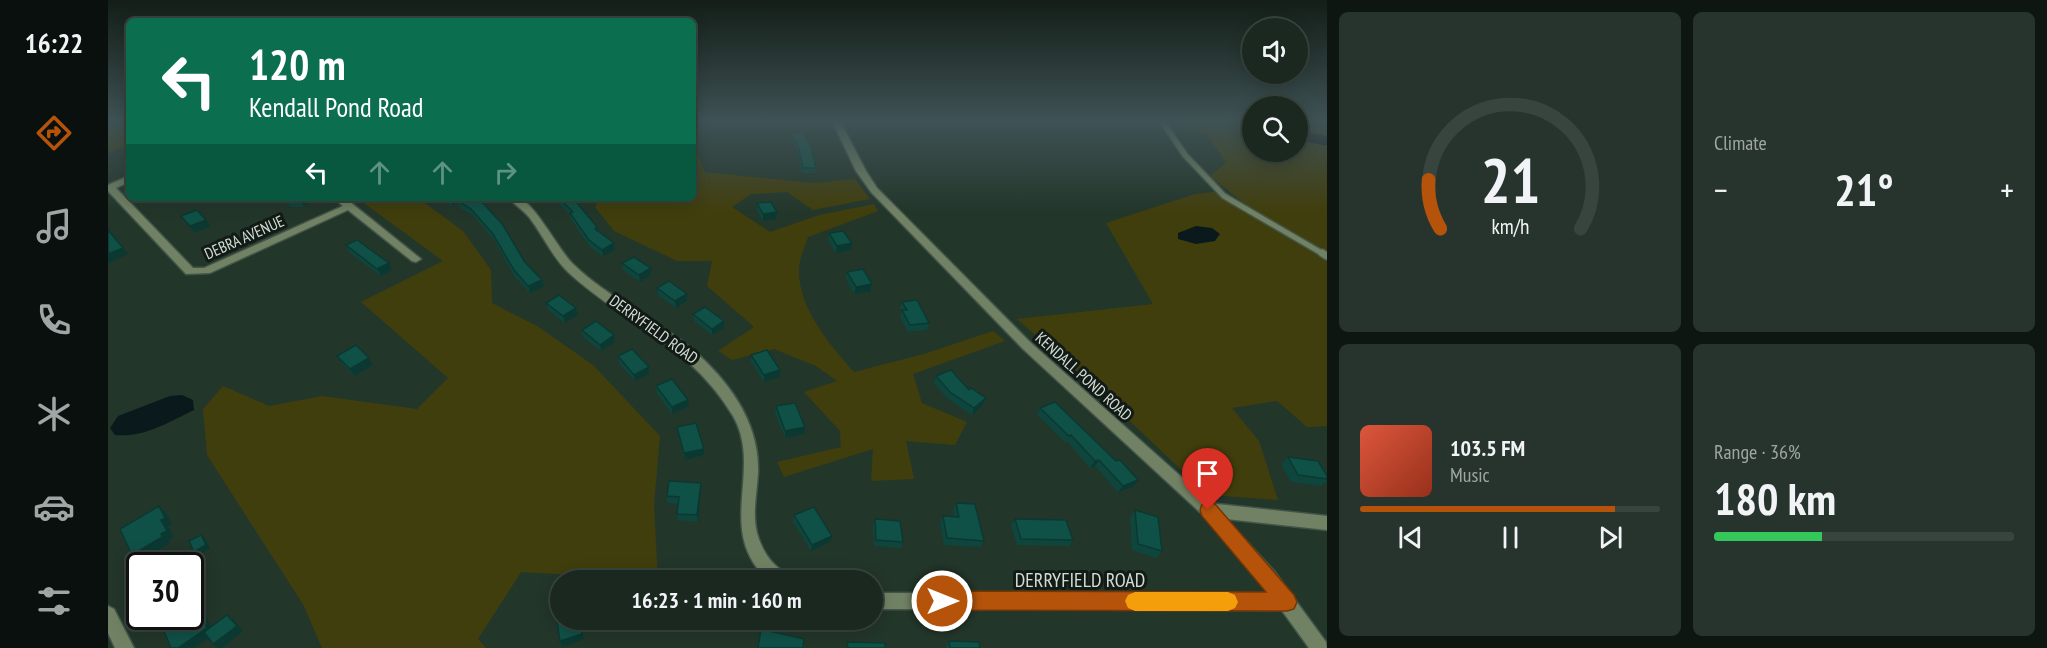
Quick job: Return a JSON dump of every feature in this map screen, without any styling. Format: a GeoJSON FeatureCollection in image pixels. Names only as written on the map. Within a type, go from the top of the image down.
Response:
{"type":"FeatureCollection","features":[{"type":"Feature","properties":{"kind":"street","name":"KENDALL POND ROAD"},"geometry":{"type":"LineString","coordinates":[[851,151],[861,171],[893,210],[1027,346],[1208,510],[1287,602],[1320,648]]}},
{"type":"Feature","properties":{"kind":"street"},"geometry":{"type":"LineString","coordinates":[[109,188],[126,180]]}},
{"type":"Feature","properties":{"kind":"street","name":"DEBRA AVENUE"},"geometry":{"type":"LineString","coordinates":[[109,188],[190,272],[197,273],[350,206]]}},
{"type":"Feature","properties":{"kind":"street"},"geometry":{"type":"LineString","coordinates":[[343,201],[416,259]]}},
{"type":"Feature","properties":{"kind":"street","name":"DERRYFIELD ROAD"},"geometry":{"type":"LineString","coordinates":[[517,201],[532,214],[552,247],[574,271],[700,363],[731,400],[744,425],[750,446],[747,530],[752,545],[763,563],[770,570]]}},
{"type":"Feature","properties":{"kind":"street"},"geometry":{"type":"LineString","coordinates":[[1208,510],[1327,523]]}},
{"type":"Feature","properties":{"kind":"street","name":"DERRYFIELD ROAD"},"geometry":{"type":"LineString","coordinates":[[883,601],[1287,602]]}},
{"type":"Feature","properties":{"kind":"street"},"geometry":{"type":"LineString","coordinates":[[108,615],[125,648]]}},
{"type":"Feature","properties":{"kind":"lane"},"geometry":{"type":"LineString","coordinates":[[1182,151],[1224,196],[1327,256]]}},
{"type":"Feature","properties":{"kind":"shaded area"},"geometry":{"type":"Polygon","coordinates":[[[696,151],[705,172],[814,183],[855,179],[870,199],[813,210],[787,192],[751,194],[732,207],[770,232],[819,215],[874,204],[878,211],[808,237],[799,265],[800,283],[809,311],[825,337],[854,372],[924,354],[993,331],[1005,341],[913,374],[922,403],[967,422],[955,445],[906,441],[914,479],[871,481],[873,449],[784,477],[777,462],[841,447],[840,431],[804,392],[837,381],[816,366],[774,349],[732,360],[718,351],[754,327],[707,286],[712,261],[677,261],[614,231],[595,207],[599,201],[696,201],[696,151]]]}},
{"type":"Feature","properties":{"kind":"shaded area"},"geometry":{"type":"Polygon","coordinates":[[[1218,151],[1242,151],[1242,162],[1308,162],[1308,151],[1327,151],[1327,252],[1250,208],[1210,176],[1226,163],[1218,151]]]}},
{"type":"Feature","properties":{"kind":"shaded area"},"geometry":{"type":"Polygon","coordinates":[[[1214,192],[1243,211],[1287,233],[1327,261],[1327,426],[1307,427],[1277,401],[1232,408],[1259,441],[1278,500],[1208,495],[1081,375],[1017,319],[1153,304],[1106,223],[1195,194],[1214,192]]]}},
{"type":"Feature","properties":{"kind":"shaded area"},"geometry":{"type":"Polygon","coordinates":[[[361,201],[422,201],[463,231],[491,270],[492,303],[537,326],[593,365],[660,436],[654,505],[657,570],[550,570],[550,574],[521,572],[478,639],[486,648],[322,648],[304,606],[207,455],[203,409],[223,386],[269,406],[322,396],[417,409],[448,378],[361,302],[443,261],[361,201]]]}},
{"type":"Feature","properties":{"kind":"shaded area"},"geometry":{"type":"Polygon","coordinates":[[[1196,226],[1212,228],[1220,234],[1215,241],[1196,244],[1178,239],[1178,233],[1196,226]]]}},
{"type":"Feature","properties":{"kind":"shaded area"},"geometry":{"type":"Polygon","coordinates":[[[182,395],[193,400],[194,410],[166,424],[146,432],[126,435],[115,435],[110,428],[118,416],[170,396],[182,395]]]}},
{"type":"Feature","properties":{"kind":"building"},"geometry":{"type":"Polygon","coordinates":[[[799,151],[812,151],[816,168],[803,168],[799,151]]]}},
{"type":"Feature","properties":{"kind":"building"},"geometry":{"type":"Polygon","coordinates":[[[458,201],[483,203],[503,225],[524,261],[542,280],[528,286],[514,270],[493,234],[471,209],[458,201]]]}},
{"type":"Feature","properties":{"kind":"building"},"geometry":{"type":"Polygon","coordinates":[[[562,201],[575,201],[597,227],[595,229],[614,243],[602,250],[589,240],[570,213],[573,212],[562,201]]]}},
{"type":"Feature","properties":{"kind":"building"},"geometry":{"type":"Polygon","coordinates":[[[771,202],[777,212],[763,214],[757,203],[771,202]]]}},
{"type":"Feature","properties":{"kind":"building"},"geometry":{"type":"Polygon","coordinates":[[[197,210],[206,220],[190,226],[181,216],[197,210]]]}},
{"type":"Feature","properties":{"kind":"building"},"geometry":{"type":"Polygon","coordinates":[[[108,230],[123,248],[108,254],[108,230]]]}},
{"type":"Feature","properties":{"kind":"building"},"geometry":{"type":"Polygon","coordinates":[[[843,231],[852,243],[837,246],[829,233],[843,231]]]}},
{"type":"Feature","properties":{"kind":"building"},"geometry":{"type":"Polygon","coordinates":[[[357,240],[389,263],[377,269],[346,245],[357,240]]]}},
{"type":"Feature","properties":{"kind":"building"},"geometry":{"type":"Polygon","coordinates":[[[634,257],[651,268],[639,275],[622,263],[634,257]]]}},
{"type":"Feature","properties":{"kind":"building"},"geometry":{"type":"Polygon","coordinates":[[[863,269],[872,284],[856,287],[847,272],[863,269]]]}},
{"type":"Feature","properties":{"kind":"building"},"geometry":{"type":"Polygon","coordinates":[[[669,281],[687,294],[675,301],[657,288],[669,281]]]}},
{"type":"Feature","properties":{"kind":"building"},"geometry":{"type":"Polygon","coordinates":[[[559,295],[576,308],[563,316],[546,303],[559,295]]]}},
{"type":"Feature","properties":{"kind":"building"},"geometry":{"type":"Polygon","coordinates":[[[917,300],[929,323],[910,325],[902,310],[907,310],[902,302],[917,300]]]}},
{"type":"Feature","properties":{"kind":"building"},"geometry":{"type":"Polygon","coordinates":[[[705,307],[724,321],[712,329],[693,314],[705,307]]]}},
{"type":"Feature","properties":{"kind":"building"},"geometry":{"type":"Polygon","coordinates":[[[596,321],[614,335],[600,345],[582,330],[596,321]]]}},
{"type":"Feature","properties":{"kind":"building"},"geometry":{"type":"Polygon","coordinates":[[[356,345],[369,358],[350,369],[337,356],[356,345]]]}},
{"type":"Feature","properties":{"kind":"building"},"geometry":{"type":"Polygon","coordinates":[[[632,349],[649,367],[634,375],[618,356],[632,349]]]}},
{"type":"Feature","properties":{"kind":"building"},"geometry":{"type":"Polygon","coordinates":[[[767,350],[780,370],[764,375],[751,355],[767,350]]]}},
{"type":"Feature","properties":{"kind":"building"},"geometry":{"type":"Polygon","coordinates":[[[951,370],[969,390],[971,388],[986,398],[974,408],[950,392],[936,376],[951,370]]]}},
{"type":"Feature","properties":{"kind":"building"},"geometry":{"type":"Polygon","coordinates":[[[672,379],[688,400],[672,407],[656,386],[672,379]]]}},
{"type":"Feature","properties":{"kind":"building"},"geometry":{"type":"Polygon","coordinates":[[[1055,402],[1116,461],[1120,460],[1138,480],[1123,486],[1099,460],[1095,461],[1071,435],[1069,436],[1040,408],[1055,402]]]}},
{"type":"Feature","properties":{"kind":"building"},"geometry":{"type":"Polygon","coordinates":[[[795,403],[805,427],[785,431],[776,406],[795,403]]]}},
{"type":"Feature","properties":{"kind":"building"},"geometry":{"type":"Polygon","coordinates":[[[696,423],[704,449],[684,453],[677,427],[696,423]]]}},
{"type":"Feature","properties":{"kind":"building"},"geometry":{"type":"Polygon","coordinates":[[[1288,457],[1318,461],[1327,479],[1298,475],[1288,457]]]}},
{"type":"Feature","properties":{"kind":"building"},"geometry":{"type":"Polygon","coordinates":[[[669,481],[701,483],[697,515],[677,514],[679,497],[667,496],[669,481]]]}},
{"type":"Feature","properties":{"kind":"building"},"geometry":{"type":"Polygon","coordinates":[[[956,503],[975,504],[984,541],[947,538],[943,516],[959,517],[956,503]]]}},
{"type":"Feature","properties":{"kind":"building"},"geometry":{"type":"Polygon","coordinates":[[[159,506],[165,518],[161,520],[167,531],[161,534],[162,537],[137,552],[131,552],[120,529],[159,506]]]}},
{"type":"Feature","properties":{"kind":"building"},"geometry":{"type":"Polygon","coordinates":[[[814,507],[832,536],[812,545],[794,515],[814,507]]]}},
{"type":"Feature","properties":{"kind":"building"},"geometry":{"type":"Polygon","coordinates":[[[1135,510],[1158,517],[1162,551],[1138,544],[1135,510]]]}},
{"type":"Feature","properties":{"kind":"building"},"geometry":{"type":"Polygon","coordinates":[[[875,519],[900,521],[903,542],[876,540],[875,519]]]}},
{"type":"Feature","properties":{"kind":"building"},"geometry":{"type":"Polygon","coordinates":[[[1015,519],[1066,520],[1073,540],[1021,539],[1015,519]]]}},
{"type":"Feature","properties":{"kind":"building"},"geometry":{"type":"Polygon","coordinates":[[[201,535],[206,545],[194,552],[189,541],[201,535]]]}},
{"type":"Feature","properties":{"kind":"building"},"geometry":{"type":"Polygon","coordinates":[[[227,615],[237,626],[213,644],[204,632],[227,615]]]}},
{"type":"Feature","properties":{"kind":"building"},"geometry":{"type":"Polygon","coordinates":[[[204,622],[207,628],[178,648],[171,648],[164,630],[204,630],[204,622]]]}},
{"type":"Feature","properties":{"kind":"building"},"geometry":{"type":"Polygon","coordinates":[[[558,630],[581,630],[582,634],[560,641],[558,630]]]}},
{"type":"Feature","properties":{"kind":"building"},"geometry":{"type":"Polygon","coordinates":[[[761,630],[804,639],[803,648],[758,648],[761,630]]]}},
{"type":"Feature","properties":{"kind":"building"},"geometry":{"type":"Polygon","coordinates":[[[949,641],[979,642],[980,648],[950,648],[949,641]]]}},
{"type":"Feature","properties":{"kind":"building"},"geometry":{"type":"Polygon","coordinates":[[[847,642],[885,643],[885,648],[848,648],[847,642]]]}},
{"type":"Feature","properties":{"kind":"slow traffic"},"geometry":{"type":"LineString","coordinates":[[1135,601],[1228,602]]}},
{"type":"Feature","properties":{"kind":"route"},"geometry":{"type":"LineString","coordinates":[[942,601],[1287,602],[1268,577],[1208,510]]}}]}
